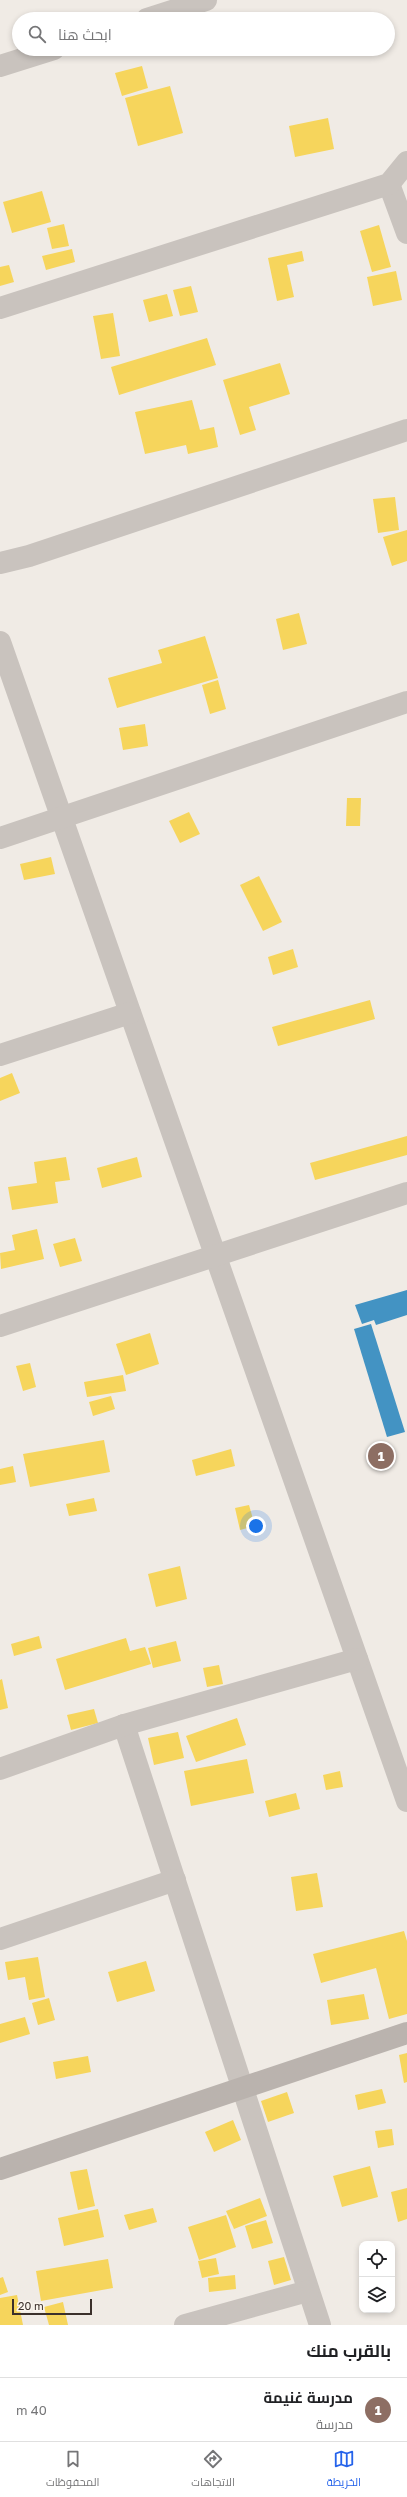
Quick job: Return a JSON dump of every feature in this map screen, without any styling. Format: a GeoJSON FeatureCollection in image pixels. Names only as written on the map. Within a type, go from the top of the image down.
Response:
{"type":"FeatureCollection","features":[{"type":"Feature","properties":{"kind":"street"},"geometry":{"type":"LineString","coordinates":[[169,12],[206,0]]}},
{"type":"Feature","properties":{"kind":"street"},"geometry":{"type":"LineString","coordinates":[[0,66],[32,56]]}},
{"type":"Feature","properties":{"kind":"street"},"geometry":{"type":"LineString","coordinates":[[0,308],[389,184],[407,162]]}},
{"type":"Feature","properties":{"kind":"street"},"geometry":{"type":"LineString","coordinates":[[389,184],[407,233]]}},
{"type":"Feature","properties":{"kind":"street"},"geometry":{"type":"LineString","coordinates":[[0,563],[29,556],[407,430]]}},
{"type":"Feature","properties":{"kind":"street"},"geometry":{"type":"LineString","coordinates":[[0,642],[407,1801]]}},
{"type":"Feature","properties":{"kind":"street"},"geometry":{"type":"LineString","coordinates":[[0,838],[61,816],[407,702]]}},
{"type":"Feature","properties":{"kind":"street"},"geometry":{"type":"LineString","coordinates":[[0,1055],[130,1013]]}},
{"type":"Feature","properties":{"kind":"street"},"geometry":{"type":"LineString","coordinates":[[0,1326],[216,1257],[407,1193]]}},
{"type":"Feature","properties":{"kind":"street"},"geometry":{"type":"LineString","coordinates":[[0,1769],[124,1725],[358,1659]]}},
{"type":"Feature","properties":{"kind":"street"},"geometry":{"type":"LineString","coordinates":[[124,1725],[320,2325]]}},
{"type":"Feature","properties":{"kind":"street"},"geometry":{"type":"LineString","coordinates":[[0,1939],[174,1880]]}},
{"type":"Feature","properties":{"kind":"street"},"geometry":{"type":"LineString","coordinates":[[0,2169],[407,2032]]}},
{"type":"Feature","properties":{"kind":"street"},"geometry":{"type":"LineString","coordinates":[[185,2325],[308,2291]]}},
{"type":"Feature","properties":{"kind":"building: سكن"},"geometry":{"type":"Polygon","coordinates":[[[142,66],[148,88],[122,96],[115,73],[142,66]]]}},
{"type":"Feature","properties":{"kind":"building: سكن"},"geometry":{"type":"Polygon","coordinates":[[[170,86],[183,133],[138,146],[125,98],[170,86]]]}},
{"type":"Feature","properties":{"kind":"building: سكن"},"geometry":{"type":"Polygon","coordinates":[[[328,118],[334,149],[295,157],[289,126],[328,118]]]}},
{"type":"Feature","properties":{"kind":"building: سكن"},"geometry":{"type":"Polygon","coordinates":[[[42,191],[51,222],[12,233],[3,202],[42,191]]]}},
{"type":"Feature","properties":{"kind":"building: سكن"},"geometry":{"type":"Polygon","coordinates":[[[64,224],[69,246],[52,249],[47,228],[64,224]]]}},
{"type":"Feature","properties":{"kind":"building: سكن"},"geometry":{"type":"Polygon","coordinates":[[[379,225],[391,267],[372,272],[360,231],[379,225]]]}},
{"type":"Feature","properties":{"kind":"building: سكن"},"geometry":{"type":"Polygon","coordinates":[[[72,249],[75,262],[46,270],[42,256],[72,249]]]}},
{"type":"Feature","properties":{"kind":"building: سكن"},"geometry":{"type":"Polygon","coordinates":[[[302,251],[304,261],[287,265],[294,297],[277,301],[268,258],[302,251]]]}},
{"type":"Feature","properties":{"kind":"building: سكن"},"geometry":{"type":"Polygon","coordinates":[[[9,265],[14,282],[0,286],[0,267],[9,265]]]}},
{"type":"Feature","properties":{"kind":"building: سكن"},"geometry":{"type":"Polygon","coordinates":[[[396,271],[402,300],[373,306],[367,277],[396,271]]]}},
{"type":"Feature","properties":{"kind":"building: سكن"},"geometry":{"type":"Polygon","coordinates":[[[191,286],[198,312],[180,316],[173,290],[191,286]]]}},
{"type":"Feature","properties":{"kind":"building: سكن"},"geometry":{"type":"Polygon","coordinates":[[[167,294],[173,316],[149,322],[143,300],[167,294]]]}},
{"type":"Feature","properties":{"kind":"building: سكن"},"geometry":{"type":"Polygon","coordinates":[[[113,313],[120,356],[101,359],[93,316],[113,313]]]}},
{"type":"Feature","properties":{"kind":"building: سكن"},"geometry":{"type":"Polygon","coordinates":[[[207,338],[216,365],[119,395],[111,367],[207,338]]]}},
{"type":"Feature","properties":{"kind":"building: سكن"},"geometry":{"type":"Polygon","coordinates":[[[280,363],[290,394],[249,407],[256,430],[240,435],[223,380],[280,363]]]}},
{"type":"Feature","properties":{"kind":"building: سكن"},"geometry":{"type":"Polygon","coordinates":[[[192,400],[200,430],[214,427],[218,447],[188,454],[186,445],[145,454],[135,412],[192,400]]]}},
{"type":"Feature","properties":{"kind":"building: سكن"},"geometry":{"type":"Polygon","coordinates":[[[395,497],[399,530],[378,533],[373,499],[395,497]]]}},
{"type":"Feature","properties":{"kind":"building: سكن"},"geometry":{"type":"Polygon","coordinates":[[[407,530],[407,561],[392,566],[383,537],[407,530]]]}},
{"type":"Feature","properties":{"kind":"building: سكن"},"geometry":{"type":"Polygon","coordinates":[[[299,613],[307,644],[283,650],[276,619],[299,613]]]}},
{"type":"Feature","properties":{"kind":"building: سكن"},"geometry":{"type":"Polygon","coordinates":[[[205,636],[218,678],[117,708],[108,678],[162,663],[158,650],[205,636]]]}},
{"type":"Feature","properties":{"kind":"building: سكن"},"geometry":{"type":"Polygon","coordinates":[[[218,680],[226,709],[210,714],[202,685],[218,680]]]}},
{"type":"Feature","properties":{"kind":"building: سكن"},"geometry":{"type":"Polygon","coordinates":[[[145,724],[148,746],[123,750],[119,728],[145,724]]]}},
{"type":"Feature","properties":{"kind":"building: سكن"},"geometry":{"type":"Polygon","coordinates":[[[347,798],[361,798],[360,826],[346,826],[347,798]]]}},
{"type":"Feature","properties":{"kind":"building: سكن"},"geometry":{"type":"Polygon","coordinates":[[[189,812],[200,834],[180,843],[169,821],[189,812]]]}},
{"type":"Feature","properties":{"kind":"building: سكن"},"geometry":{"type":"Polygon","coordinates":[[[51,857],[55,874],[24,880],[20,864],[51,857]]]}},
{"type":"Feature","properties":{"kind":"building: سكن"},"geometry":{"type":"Polygon","coordinates":[[[259,876],[282,922],[263,931],[240,885],[259,876]]]}},
{"type":"Feature","properties":{"kind":"building: سكن"},"geometry":{"type":"Polygon","coordinates":[[[293,949],[298,967],[273,975],[268,957],[293,949]]]}},
{"type":"Feature","properties":{"kind":"building: سكن"},"geometry":{"type":"Polygon","coordinates":[[[370,1000],[375,1019],[278,1046],[272,1027],[370,1000]]]}},
{"type":"Feature","properties":{"kind":"building: سكن"},"geometry":{"type":"Polygon","coordinates":[[[12,1073],[20,1093],[0,1101],[0,1078],[12,1073]]]}},
{"type":"Feature","properties":{"kind":"building: سكن"},"geometry":{"type":"Polygon","coordinates":[[[407,1136],[407,1155],[315,1180],[310,1163],[407,1136]]]}},
{"type":"Feature","properties":{"kind":"building: سكن"},"geometry":{"type":"Polygon","coordinates":[[[66,1157],[70,1180],[55,1182],[58,1203],[12,1210],[8,1187],[37,1183],[34,1162],[66,1157]]]}},
{"type":"Feature","properties":{"kind":"building: سكن"},"geometry":{"type":"Polygon","coordinates":[[[137,1157],[142,1177],[102,1188],[97,1168],[137,1157]]]}},
{"type":"Feature","properties":{"kind":"building: سكن"},"geometry":{"type":"Polygon","coordinates":[[[37,1229],[44,1259],[1,1269],[0,1253],[15,1250],[12,1235],[37,1229]]]}},
{"type":"Feature","properties":{"kind":"building: سكن"},"geometry":{"type":"Polygon","coordinates":[[[75,1238],[82,1261],[60,1267],[53,1244],[75,1238]]]}},
{"type":"Feature","properties":{"kind":"building: سكن"},"geometry":{"type":"Polygon","coordinates":[[[150,1333],[159,1364],[126,1375],[116,1344],[150,1333]]]}},
{"type":"Feature","properties":{"kind":"building: سكن"},"geometry":{"type":"Polygon","coordinates":[[[30,1363],[36,1387],[23,1391],[16,1366],[30,1363]]]}},
{"type":"Feature","properties":{"kind":"building: سكن"},"geometry":{"type":"Polygon","coordinates":[[[123,1375],[126,1391],[87,1397],[84,1382],[123,1375]]]}},
{"type":"Feature","properties":{"kind":"building: سكن"},"geometry":{"type":"Polygon","coordinates":[[[111,1396],[115,1409],[93,1416],[89,1402],[111,1396]]]}},
{"type":"Feature","properties":{"kind":"building: سكن"},"geometry":{"type":"Polygon","coordinates":[[[104,1440],[110,1472],[30,1487],[23,1454],[104,1440]]]}},
{"type":"Feature","properties":{"kind":"building: سكن"},"geometry":{"type":"Polygon","coordinates":[[[231,1449],[235,1466],[196,1476],[192,1460],[231,1449]]]}},
{"type":"Feature","properties":{"kind":"building: سكن"},"geometry":{"type":"Polygon","coordinates":[[[13,1466],[16,1482],[0,1485],[0,1469],[13,1466]]]}},
{"type":"Feature","properties":{"kind":"building: سكن"},"geometry":{"type":"Polygon","coordinates":[[[94,1498],[97,1511],[69,1516],[66,1504],[94,1498]]]}},
{"type":"Feature","properties":{"kind":"building: سكن"},"geometry":{"type":"Polygon","coordinates":[[[249,1505],[255,1526],[240,1530],[235,1508],[249,1505]]]}},
{"type":"Feature","properties":{"kind":"building: سكن"},"geometry":{"type":"Polygon","coordinates":[[[180,1566],[187,1599],[156,1607],[148,1574],[180,1566]]]}},
{"type":"Feature","properties":{"kind":"building: سكن"},"geometry":{"type":"Polygon","coordinates":[[[39,1636],[42,1648],[14,1656],[11,1644],[39,1636]]]}},
{"type":"Feature","properties":{"kind":"building: سكن"},"geometry":{"type":"Polygon","coordinates":[[[126,1638],[130,1651],[145,1647],[151,1664],[65,1690],[56,1659],[126,1638]]]}},
{"type":"Feature","properties":{"kind":"building: سكن"},"geometry":{"type":"Polygon","coordinates":[[[176,1641],[181,1661],[153,1668],[148,1648],[176,1641]]]}},
{"type":"Feature","properties":{"kind":"building: سكن"},"geometry":{"type":"Polygon","coordinates":[[[219,1665],[223,1684],[207,1687],[203,1668],[219,1665]]]}},
{"type":"Feature","properties":{"kind":"building: سكن"},"geometry":{"type":"Polygon","coordinates":[[[2,1679],[8,1708],[0,1710],[0,1680],[2,1679]]]}},
{"type":"Feature","properties":{"kind":"building: سكن"},"geometry":{"type":"Polygon","coordinates":[[[94,1709],[98,1723],[71,1730],[67,1715],[94,1709]]]}},
{"type":"Feature","properties":{"kind":"building: سكن"},"geometry":{"type":"Polygon","coordinates":[[[237,1718],[246,1745],[196,1762],[186,1736],[237,1718]]]}},
{"type":"Feature","properties":{"kind":"building: سكن"},"geometry":{"type":"Polygon","coordinates":[[[178,1732],[184,1758],[154,1765],[148,1738],[178,1732]]]}},
{"type":"Feature","properties":{"kind":"building: سكن"},"geometry":{"type":"Polygon","coordinates":[[[247,1759],[254,1793],[191,1806],[184,1771],[247,1759]]]}},
{"type":"Feature","properties":{"kind":"building: سكن"},"geometry":{"type":"Polygon","coordinates":[[[340,1771],[343,1787],[326,1790],[323,1775],[340,1771]]]}},
{"type":"Feature","properties":{"kind":"building: سكن"},"geometry":{"type":"Polygon","coordinates":[[[296,1793],[300,1809],[269,1817],[265,1801],[296,1793]]]}},
{"type":"Feature","properties":{"kind":"building: سكن"},"geometry":{"type":"Polygon","coordinates":[[[317,1873],[323,1907],[296,1911],[291,1877],[317,1873]]]}},
{"type":"Feature","properties":{"kind":"building: سكن"},"geometry":{"type":"Polygon","coordinates":[[[404,1931],[407,1941],[407,2014],[389,2019],[376,1968],[321,1983],[313,1954],[404,1931]]]}},
{"type":"Feature","properties":{"kind":"building: سكن"},"geometry":{"type":"Polygon","coordinates":[[[38,1957],[45,1997],[29,2000],[25,1977],[8,1980],[5,1962],[38,1957]]]}},
{"type":"Feature","properties":{"kind":"building: سكن"},"geometry":{"type":"Polygon","coordinates":[[[146,1961],[155,1991],[117,2002],[108,1972],[146,1961]]]}},
{"type":"Feature","properties":{"kind":"building: سكن"},"geometry":{"type":"Polygon","coordinates":[[[364,1994],[369,2019],[331,2025],[327,2000],[364,1994]]]}},
{"type":"Feature","properties":{"kind":"building: سكن"},"geometry":{"type":"Polygon","coordinates":[[[49,1998],[55,2020],[38,2025],[32,2003],[49,1998]]]}},
{"type":"Feature","properties":{"kind":"building: سكن"},"geometry":{"type":"Polygon","coordinates":[[[25,2017],[30,2034],[0,2043],[0,2024],[25,2017]]]}},
{"type":"Feature","properties":{"kind":"building: سكن"},"geometry":{"type":"Polygon","coordinates":[[[407,2053],[407,2082],[404,2083],[399,2055],[407,2053]]]}},
{"type":"Feature","properties":{"kind":"building: سكن"},"geometry":{"type":"Polygon","coordinates":[[[88,2056],[91,2072],[56,2079],[53,2062],[88,2056]]]}},
{"type":"Feature","properties":{"kind":"building: سكن"},"geometry":{"type":"Polygon","coordinates":[[[382,2089],[386,2103],[358,2110],[355,2095],[382,2089]]]}},
{"type":"Feature","properties":{"kind":"building: سكن"},"geometry":{"type":"Polygon","coordinates":[[[287,2092],[294,2113],[268,2122],[261,2101],[287,2092]]]}},
{"type":"Feature","properties":{"kind":"building: سكن"},"geometry":{"type":"Polygon","coordinates":[[[233,2120],[241,2140],[214,2152],[205,2132],[233,2120]]]}},
{"type":"Feature","properties":{"kind":"building: سكن"},"geometry":{"type":"Polygon","coordinates":[[[392,2129],[394,2145],[378,2148],[375,2131],[392,2129]]]}},
{"type":"Feature","properties":{"kind":"building: سكن"},"geometry":{"type":"Polygon","coordinates":[[[370,2166],[378,2197],[342,2207],[333,2176],[370,2166]]]}},
{"type":"Feature","properties":{"kind":"building: سكن"},"geometry":{"type":"Polygon","coordinates":[[[87,2169],[95,2206],[78,2210],[70,2172],[87,2169]]]}},
{"type":"Feature","properties":{"kind":"building: سكن"},"geometry":{"type":"Polygon","coordinates":[[[407,2188],[407,2219],[398,2222],[391,2192],[407,2188]]]}},
{"type":"Feature","properties":{"kind":"building: سكن"},"geometry":{"type":"Polygon","coordinates":[[[260,2198],[267,2216],[234,2229],[226,2211],[260,2198]]]}},
{"type":"Feature","properties":{"kind":"building: سكن"},"geometry":{"type":"Polygon","coordinates":[[[153,2208],[157,2222],[129,2230],[124,2215],[153,2208]]]}},
{"type":"Feature","properties":{"kind":"building: سكن"},"geometry":{"type":"Polygon","coordinates":[[[98,2209],[104,2237],[64,2246],[58,2218],[98,2209]]]}},
{"type":"Feature","properties":{"kind":"building: سكن"},"geometry":{"type":"Polygon","coordinates":[[[226,2215],[236,2247],[199,2260],[188,2227],[226,2215]]]}},
{"type":"Feature","properties":{"kind":"building: سكن"},"geometry":{"type":"Polygon","coordinates":[[[266,2220],[273,2243],[252,2249],[245,2226],[266,2220]]]}},
{"type":"Feature","properties":{"kind":"building: سكن"},"geometry":{"type":"Polygon","coordinates":[[[284,2257],[291,2280],[274,2285],[268,2261],[284,2257]]]}},
{"type":"Feature","properties":{"kind":"building: سكن"},"geometry":{"type":"Polygon","coordinates":[[[216,2258],[219,2274],[202,2278],[198,2261],[216,2258]]]}},
{"type":"Feature","properties":{"kind":"building: سكن"},"geometry":{"type":"Polygon","coordinates":[[[108,2259],[113,2288],[41,2301],[36,2271],[108,2259]]]}},
{"type":"Feature","properties":{"kind":"building: سكن"},"geometry":{"type":"Polygon","coordinates":[[[235,2275],[236,2289],[209,2292],[208,2278],[235,2275]]]}},
{"type":"Feature","properties":{"kind":"building: سكن"},"geometry":{"type":"Polygon","coordinates":[[[3,2277],[8,2292],[0,2295],[0,2278],[3,2277]]]}},
{"type":"Feature","properties":{"kind":"building: سكن"},"geometry":{"type":"Polygon","coordinates":[[[17,2295],[23,2325],[0,2325],[0,2298],[17,2295]]]}},
{"type":"Feature","properties":{"kind":"building: سكن"},"geometry":{"type":"Polygon","coordinates":[[[63,2302],[68,2325],[49,2325],[44,2307],[63,2302]]]}},
{"type":"Feature","properties":{"kind":"building: مدارس"},"geometry":{"type":"Polygon","coordinates":[[[407,1290],[407,1315],[376,1325],[374,1320],[362,1324],[355,1305],[407,1290]]]}},
{"type":"Feature","properties":{"kind":"building: مدارس"},"geometry":{"type":"Polygon","coordinates":[[[371,1324],[405,1432],[387,1437],[354,1329],[371,1324]]]}},
{"type":"Feature","properties":{"kind":"place","name":"مدرسة غنيمة"},"geometry":{"type":"Point","coordinates":[381,1456]}}]}
